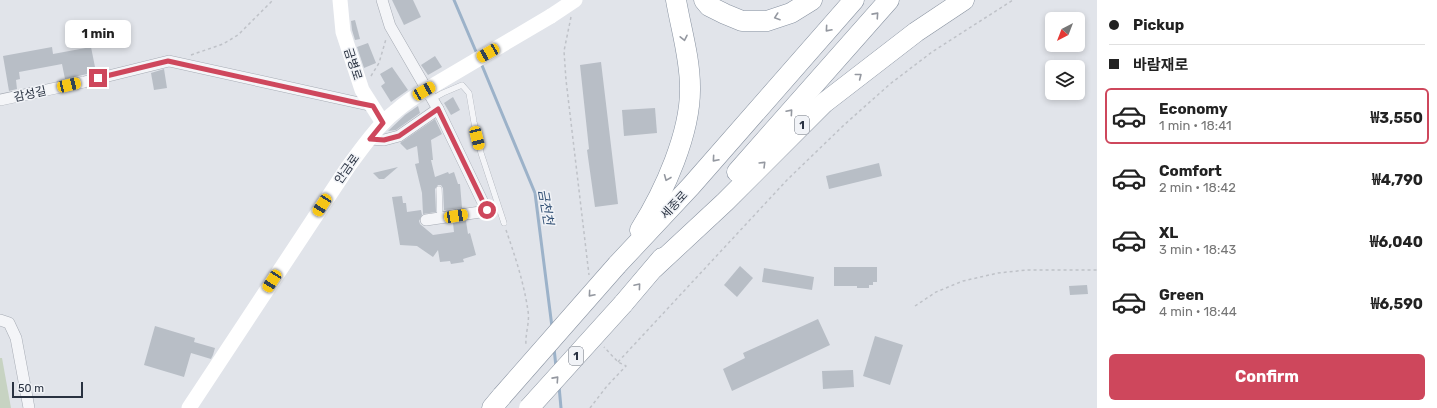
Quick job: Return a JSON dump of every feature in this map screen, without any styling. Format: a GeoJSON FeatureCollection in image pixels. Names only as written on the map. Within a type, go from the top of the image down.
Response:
{"type":"FeatureCollection","features":[{"type":"Feature","properties":{"kind":"highway","name":"1"},"geometry":{"type":"LineString","coordinates":[[617,265],[646,219],[663,188],[688,118],[690,88],[687,54],[676,0]]}},
{"type":"Feature","properties":{"kind":"highway"},"geometry":{"type":"LineString","coordinates":[[704,0],[709,6],[742,21],[767,21],[791,13],[812,0]]}},
{"type":"Feature","properties":{"kind":"highway","name":"세종로"},"geometry":{"type":"LineString","coordinates":[[497,402],[617,265],[697,180],[854,0]]}},
{"type":"Feature","properties":{"kind":"highway"},"geometry":{"type":"LineString","coordinates":[[654,268],[889,0]]}},
{"type":"Feature","properties":{"kind":"highway","name":"1"},"geometry":{"type":"LineString","coordinates":[[529,408],[654,268],[725,202],[824,103],[916,32],[964,0]]}},
{"type":"Feature","properties":{"kind":"street","name":"금병로"},"geometry":{"type":"LineString","coordinates":[[340,0],[343,32],[362,90],[383,123]]}},
{"type":"Feature","properties":{"kind":"street"},"geometry":{"type":"LineString","coordinates":[[382,0],[390,26],[431,100],[487,210],[426,220]]}},
{"type":"Feature","properties":{"kind":"street","name":"안금로"},"geometry":{"type":"LineString","coordinates":[[189,408],[348,167],[361,148],[383,123],[396,111],[431,100],[571,3]]}},
{"type":"Feature","properties":{"kind":"street","name":"감성길"},"geometry":{"type":"LineString","coordinates":[[0,100],[84,82],[168,61],[373,106]]}},
{"type":"Feature","properties":{"kind":"street"},"geometry":{"type":"LineString","coordinates":[[370,139],[384,140],[399,136],[431,100]]}},
{"type":"Feature","properties":{"kind":"street"},"geometry":{"type":"LineString","coordinates":[[0,320],[9,323],[16,338],[28,408]]}},
{"type":"Feature","properties":{"kind":"lane"},"geometry":{"type":"LineString","coordinates":[[431,100],[462,85],[469,93],[481,153],[504,223]]}},
{"type":"Feature","properties":{"kind":"lane"},"geometry":{"type":"LineString","coordinates":[[439,189],[440,218]]}},
{"type":"Feature","properties":{"kind":"path"},"geometry":{"type":"LineString","coordinates":[[180,64],[188,56],[223,44],[238,35],[273,0]]}},
{"type":"Feature","properties":{"kind":"path"},"geometry":{"type":"LineString","coordinates":[[618,362],[782,186],[844,125],[890,84],[932,52],[1012,0]]}},
{"type":"Feature","properties":{"kind":"path"},"geometry":{"type":"LineString","coordinates":[[571,3],[571,18],[564,52],[589,275]]}},
{"type":"Feature","properties":{"kind":"path"},"geometry":{"type":"LineString","coordinates":[[362,90],[379,63],[390,26]]}},
{"type":"Feature","properties":{"kind":"path"},"geometry":{"type":"LineString","coordinates":[[504,223],[517,262],[528,312],[526,336],[527,352]]}},
{"type":"Feature","properties":{"kind":"path"},"geometry":{"type":"LineString","coordinates":[[915,306],[936,292],[956,284],[998,274],[1027,270],[1097,270]]}},
{"type":"Feature","properties":{"kind":"path"},"geometry":{"type":"LineString","coordinates":[[590,408],[607,386],[626,366],[618,362],[604,348],[602,342]]}},
{"type":"Feature","properties":{"kind":"green space"},"geometry":{"type":"Polygon","coordinates":[[[0,358],[2,358],[11,408],[0,408],[0,358]]]}},
{"type":"Feature","properties":{"kind":"building"},"geometry":{"type":"Polygon","coordinates":[[[392,0],[413,0],[421,17],[404,25],[392,0]]]}},
{"type":"Feature","properties":{"kind":"building"},"geometry":{"type":"Polygon","coordinates":[[[355,20],[360,39],[355,40],[351,21],[355,20]]]}},
{"type":"Feature","properties":{"kind":"building"},"geometry":{"type":"Polygon","coordinates":[[[368,43],[376,63],[364,68],[357,47],[368,43]]]}},
{"type":"Feature","properties":{"kind":"building"},"geometry":{"type":"Polygon","coordinates":[[[52,47],[53,54],[91,47],[96,72],[65,79],[62,64],[19,72],[20,79],[16,80],[17,89],[9,91],[3,56],[52,47]]]}},
{"type":"Feature","properties":{"kind":"building"},"geometry":{"type":"Polygon","coordinates":[[[435,56],[442,67],[428,75],[421,65],[435,56]]]}},
{"type":"Feature","properties":{"kind":"building"},"geometry":{"type":"Polygon","coordinates":[[[601,62],[618,204],[595,207],[587,150],[589,149],[580,65],[601,62]]]}},
{"type":"Feature","properties":{"kind":"building"},"geometry":{"type":"Polygon","coordinates":[[[392,67],[408,90],[391,102],[381,86],[385,83],[380,74],[392,67]]]}},
{"type":"Feature","properties":{"kind":"building"},"geometry":{"type":"Polygon","coordinates":[[[164,69],[167,88],[154,90],[151,73],[164,69]]]}},
{"type":"Feature","properties":{"kind":"building"},"geometry":{"type":"Polygon","coordinates":[[[453,97],[460,110],[451,115],[444,103],[453,97]]]}},
{"type":"Feature","properties":{"kind":"building"},"geometry":{"type":"Polygon","coordinates":[[[418,106],[420,113],[396,130],[388,131],[405,115],[418,106]]]}},
{"type":"Feature","properties":{"kind":"building"},"geometry":{"type":"Polygon","coordinates":[[[655,108],[657,133],[624,136],[622,110],[655,108]]]}},
{"type":"Feature","properties":{"kind":"building"},"geometry":{"type":"Polygon","coordinates":[[[435,119],[442,134],[431,140],[433,160],[431,160],[435,177],[448,172],[449,174],[454,172],[458,184],[460,184],[462,208],[444,210],[443,188],[441,185],[438,185],[435,189],[436,212],[423,214],[422,193],[415,164],[419,163],[417,146],[407,150],[400,143],[435,119]]]}},
{"type":"Feature","properties":{"kind":"building"},"geometry":{"type":"Polygon","coordinates":[[[879,163],[882,176],[829,189],[826,176],[879,163]]]}},
{"type":"Feature","properties":{"kind":"building"},"geometry":{"type":"Polygon","coordinates":[[[398,167],[384,179],[379,179],[373,173],[398,167]]]}},
{"type":"Feature","properties":{"kind":"building"},"geometry":{"type":"Polygon","coordinates":[[[402,196],[403,203],[406,203],[407,212],[421,210],[422,215],[419,221],[420,224],[433,235],[454,232],[453,223],[466,221],[468,234],[470,233],[476,255],[463,259],[464,262],[451,264],[450,261],[440,262],[438,250],[433,257],[417,246],[400,245],[392,197],[402,196]]]}},
{"type":"Feature","properties":{"kind":"building"},"geometry":{"type":"Polygon","coordinates":[[[740,266],[753,278],[737,297],[724,285],[740,266]]]}},
{"type":"Feature","properties":{"kind":"building"},"geometry":{"type":"Polygon","coordinates":[[[834,267],[877,267],[877,282],[873,282],[873,285],[869,285],[869,288],[857,288],[857,286],[834,286],[834,267]]]}},
{"type":"Feature","properties":{"kind":"building"},"geometry":{"type":"Polygon","coordinates":[[[764,268],[814,277],[812,290],[762,282],[764,268]]]}},
{"type":"Feature","properties":{"kind":"building"},"geometry":{"type":"Polygon","coordinates":[[[1087,285],[1088,294],[1070,295],[1069,286],[1087,285]]]}},
{"type":"Feature","properties":{"kind":"building"},"geometry":{"type":"Polygon","coordinates":[[[818,319],[830,345],[732,391],[723,369],[745,358],[743,353],[818,319]]]}},
{"type":"Feature","properties":{"kind":"building"},"geometry":{"type":"Polygon","coordinates":[[[155,326],[195,338],[194,342],[215,348],[211,359],[191,353],[184,377],[144,365],[155,326]]]}},
{"type":"Feature","properties":{"kind":"building"},"geometry":{"type":"Polygon","coordinates":[[[875,336],[903,345],[890,385],[863,376],[875,336]]]}},
{"type":"Feature","properties":{"kind":"building"},"geometry":{"type":"Polygon","coordinates":[[[853,370],[854,387],[823,389],[822,371],[853,370]]]}},
{"type":"Feature","properties":{"kind":"waterway","name":"금천천"},"geometry":{"type":"LineString","coordinates":[[454,0],[477,54]]}},
{"type":"Feature","properties":{"kind":"waterway","name":"금천천"},"geometry":{"type":"LineString","coordinates":[[481,63],[535,193],[552,327]]}},
{"type":"Feature","properties":{"kind":"waterway","name":"금천천"},"geometry":{"type":"LineString","coordinates":[[554,348],[556,367]]}},
{"type":"Feature","properties":{"kind":"waterway","name":"금천천"},"geometry":{"type":"LineString","coordinates":[[559,386],[561,408]]}},
{"type":"Feature","properties":{"kind":"route"},"geometry":{"type":"LineString","coordinates":[[98,78],[168,61],[373,106],[383,123],[370,139],[384,140],[399,136],[438,109],[487,210]]}}]}
